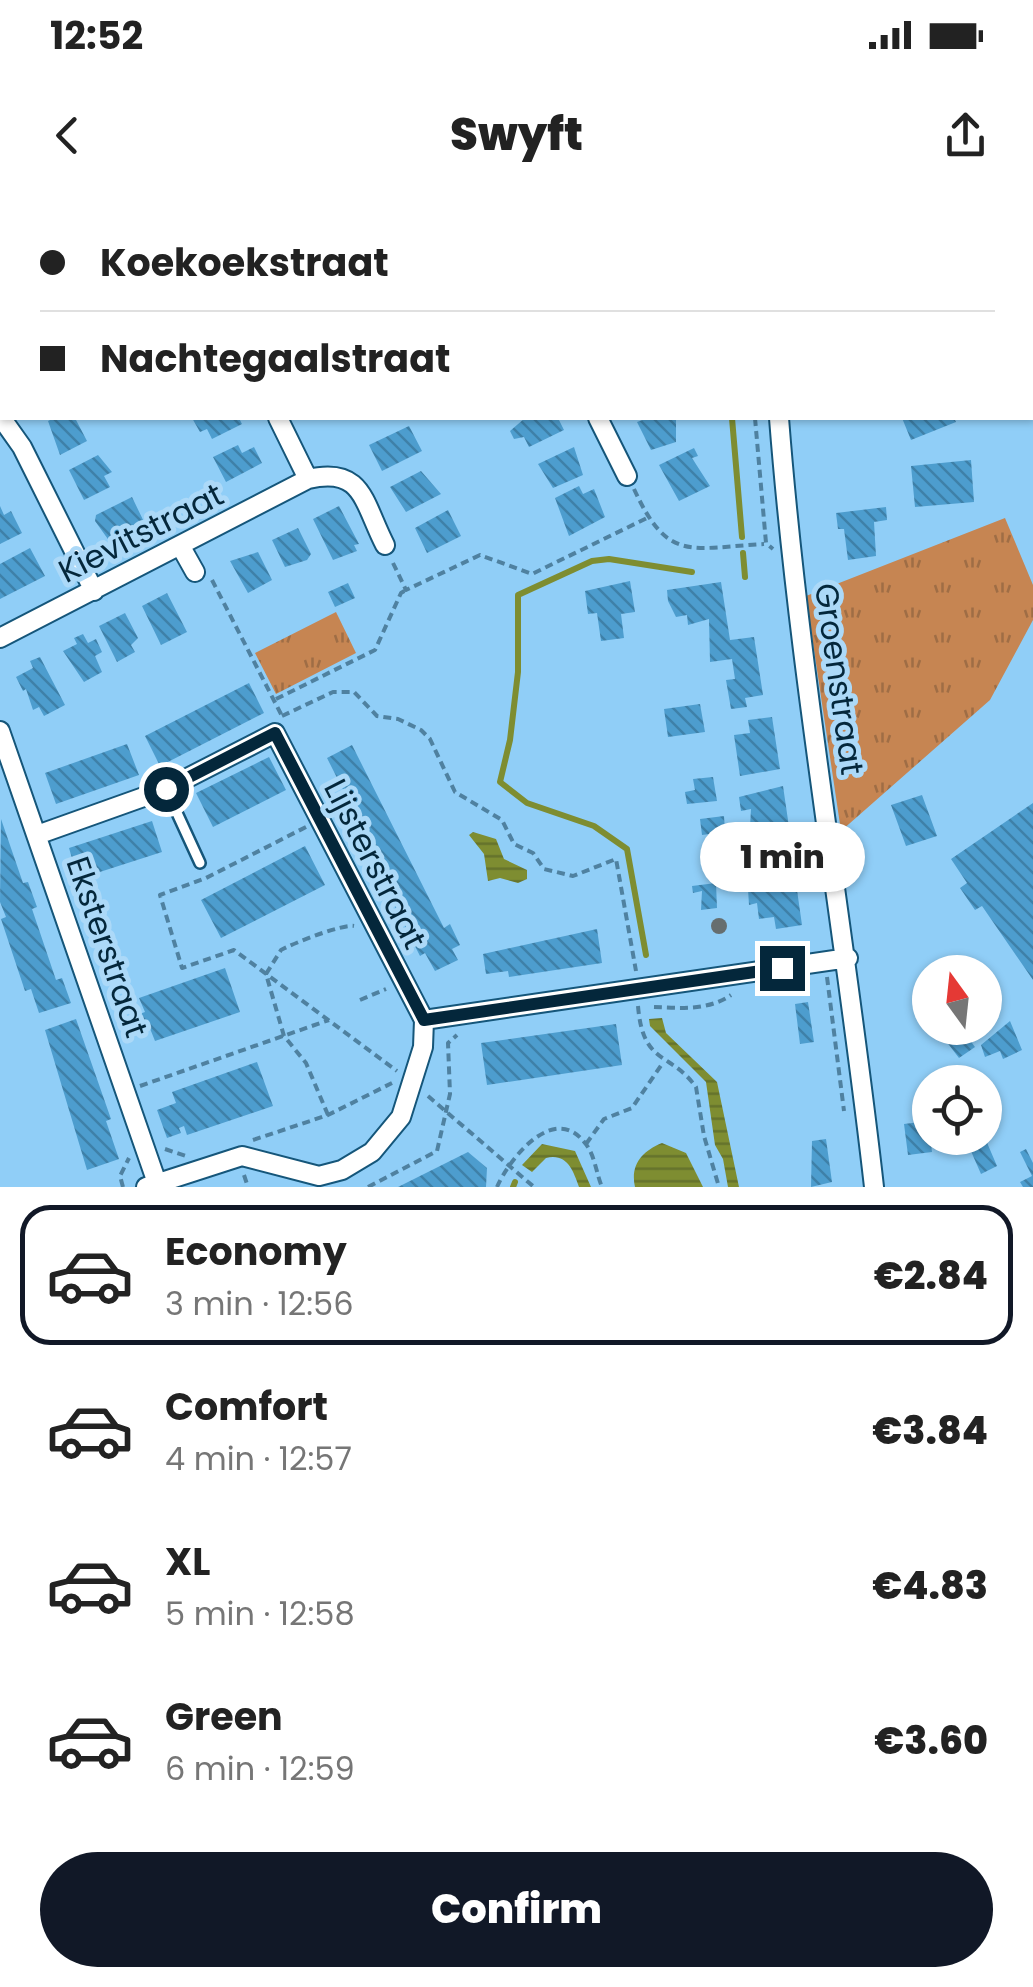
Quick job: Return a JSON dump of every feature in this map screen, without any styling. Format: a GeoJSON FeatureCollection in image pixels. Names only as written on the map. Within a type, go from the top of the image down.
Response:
{"type":"FeatureCollection","features":[{"type":"Feature","properties":{"kind":"street"},"geometry":{"type":"LineString","coordinates":[[3,420],[22,447],[94,591]]}},
{"type":"Feature","properties":{"kind":"street"},"geometry":{"type":"LineString","coordinates":[[279,420],[308,479],[335,472],[352,480],[385,545]]}},
{"type":"Feature","properties":{"kind":"street"},"geometry":{"type":"LineString","coordinates":[[599,420],[627,476]]}},
{"type":"Feature","properties":{"kind":"street","name":"Groenstraat"},"geometry":{"type":"LineString","coordinates":[[779,420],[789,542],[848,958],[874,1187]]}},
{"type":"Feature","properties":{"kind":"street","name":"Kievitstraat"},"geometry":{"type":"LineString","coordinates":[[0,638],[308,479]]}},
{"type":"Feature","properties":{"kind":"street"},"geometry":{"type":"LineString","coordinates":[[181,547],[195,572]]}},
{"type":"Feature","properties":{"kind":"street"},"geometry":{"type":"LineString","coordinates":[[37,835],[166,789],[279,725]]}},
{"type":"Feature","properties":{"kind":"street","name":"Lijsterstraat"},"geometry":{"type":"LineString","coordinates":[[279,725],[320,820],[424,1020]]}},
{"type":"Feature","properties":{"kind":"street","name":"Eksterstraat"},"geometry":{"type":"LineString","coordinates":[[0,731],[144,1146],[152,1185]]}},
{"type":"Feature","properties":{"kind":"street"},"geometry":{"type":"LineString","coordinates":[[152,1185],[242,1156],[257,1156],[295,1173],[319,1176],[342,1170],[386,1140],[398,1125],[426,1033],[424,1020],[848,958]]}},
{"type":"Feature","properties":{"kind":"lane"},"geometry":{"type":"LineString","coordinates":[[166,789],[200,863]]}},
{"type":"Feature","properties":{"kind":"path"},"geometry":{"type":"LineString","coordinates":[[627,476],[658,534],[677,545],[789,542]]}},
{"type":"Feature","properties":{"kind":"path"},"geometry":{"type":"LineString","coordinates":[[274,700],[375,650],[401,593],[406,590],[480,556],[532,574],[648,518]]}},
{"type":"Feature","properties":{"kind":"path"},"geometry":{"type":"LineString","coordinates":[[385,545],[406,590]]}},
{"type":"Feature","properties":{"kind":"path"},"geometry":{"type":"LineString","coordinates":[[195,572],[206,568],[274,700],[279,725],[334,692],[354,692],[377,716],[398,719],[421,730],[430,739],[454,792],[502,820],[514,844],[533,853],[544,868],[573,876],[616,859],[641,1028],[662,1062],[696,1087],[704,1136],[719,1187]]}},
{"type":"Feature","properties":{"kind":"path"},"geometry":{"type":"LineString","coordinates":[[236,1146],[328,1115],[405,1076],[234,950],[182,968],[160,895],[206,878],[320,820]]}},
{"type":"Feature","properties":{"kind":"path"},"geometry":{"type":"LineString","coordinates":[[328,1115],[306,1063],[284,1036],[266,974],[274,956],[292,944],[312,940],[333,927],[372,923]]}},
{"type":"Feature","properties":{"kind":"path"},"geometry":{"type":"LineString","coordinates":[[824,962],[844,1112]]}},
{"type":"Feature","properties":{"kind":"path"},"geometry":{"type":"LineString","coordinates":[[125,1091],[329,1020]]}},
{"type":"Feature","properties":{"kind":"path"},"geometry":{"type":"LineString","coordinates":[[586,1144],[604,1118],[632,1108],[662,1062]]}},
{"type":"Feature","properties":{"kind":"path"},"geometry":{"type":"LineString","coordinates":[[413,1082],[534,1187]]}},
{"type":"Feature","properties":{"kind":"path"},"geometry":{"type":"LineString","coordinates":[[497,1187],[525,1144],[544,1133],[566,1132],[586,1144],[602,1187]]}},
{"type":"Feature","properties":{"kind":"path"},"geometry":{"type":"LineString","coordinates":[[123,1187],[120,1176],[133,1149],[155,1143],[176,1156],[185,1152],[188,1161]]}},
{"type":"Feature","properties":{"kind":"green space"},"geometry":{"type":"Polygon","coordinates":[[[1005,518],[1033,585],[1033,620],[990,700],[841,831],[806,596],[1005,518]]]}},
{"type":"Feature","properties":{"kind":"green space"},"geometry":{"type":"Polygon","coordinates":[[[336,612],[356,653],[276,694],[255,653],[336,612]]]}},
{"type":"Feature","properties":{"kind":"shaded area"},"geometry":{"type":"Polygon","coordinates":[[[473,832],[496,839],[504,859],[527,870],[527,879],[518,883],[500,878],[488,881],[484,854],[469,835],[473,832]]]}},
{"type":"Feature","properties":{"kind":"shaded area"},"geometry":{"type":"Polygon","coordinates":[[[662,1018],[666,1033],[717,1082],[739,1187],[728,1187],[723,1159],[715,1145],[706,1082],[650,1026],[649,1019],[662,1018]]]}},
{"type":"Feature","properties":{"kind":"shaded area"},"geometry":{"type":"Polygon","coordinates":[[[662,1143],[686,1153],[703,1187],[635,1187],[634,1172],[639,1160],[662,1143]]]}},
{"type":"Feature","properties":{"kind":"shaded area"},"geometry":{"type":"Polygon","coordinates":[[[542,1144],[575,1151],[591,1187],[579,1187],[571,1169],[559,1158],[546,1158],[532,1172],[522,1165],[542,1144]]]}},
{"type":"Feature","properties":{"kind":"building"},"geometry":{"type":"Polygon","coordinates":[[[76,420],[87,441],[60,455],[48,421],[76,420]]]}},
{"type":"Feature","properties":{"kind":"building"},"geometry":{"type":"Polygon","coordinates":[[[193,420],[240,420],[242,424],[212,439],[207,429],[200,432],[193,420]]]}},
{"type":"Feature","properties":{"kind":"building"},"geometry":{"type":"Polygon","coordinates":[[[523,420],[559,420],[564,430],[529,447],[524,437],[514,439],[510,431],[523,420]]]}},
{"type":"Feature","properties":{"kind":"building"},"geometry":{"type":"Polygon","coordinates":[[[676,420],[676,442],[651,450],[637,422],[676,420]]]}},
{"type":"Feature","properties":{"kind":"building"},"geometry":{"type":"Polygon","coordinates":[[[903,420],[956,422],[911,440],[903,420]]]}},
{"type":"Feature","properties":{"kind":"building"},"geometry":{"type":"Polygon","coordinates":[[[409,426],[422,451],[382,471],[369,445],[409,426]]]}},
{"type":"Feature","properties":{"kind":"building"},"geometry":{"type":"Polygon","coordinates":[[[238,445],[242,453],[254,447],[262,463],[226,482],[213,457],[238,445]]]}},
{"type":"Feature","properties":{"kind":"building"},"geometry":{"type":"Polygon","coordinates":[[[574,447],[583,475],[553,488],[538,464],[574,447]]]}},
{"type":"Feature","properties":{"kind":"building"},"geometry":{"type":"Polygon","coordinates":[[[694,448],[698,456],[692,458],[710,486],[679,501],[659,465],[694,448]]]}},
{"type":"Feature","properties":{"kind":"building"},"geometry":{"type":"Polygon","coordinates":[[[98,455],[112,472],[104,476],[110,487],[84,500],[69,470],[98,455]]]}},
{"type":"Feature","properties":{"kind":"building"},"geometry":{"type":"Polygon","coordinates":[[[971,460],[974,502],[915,507],[911,466],[971,460]]]}},
{"type":"Feature","properties":{"kind":"building"},"geometry":{"type":"Polygon","coordinates":[[[421,471],[441,494],[406,512],[390,487],[421,471]]]}},
{"type":"Feature","properties":{"kind":"building"},"geometry":{"type":"Polygon","coordinates":[[[579,486],[583,494],[594,489],[605,517],[569,536],[555,498],[579,486]]]}},
{"type":"Feature","properties":{"kind":"building"},"geometry":{"type":"Polygon","coordinates":[[[132,497],[145,524],[110,542],[95,521],[96,515],[132,497]]]}},
{"type":"Feature","properties":{"kind":"building"},"geometry":{"type":"Polygon","coordinates":[[[0,506],[4,515],[11,511],[22,533],[0,544],[0,506]]]}},
{"type":"Feature","properties":{"kind":"building"},"geometry":{"type":"Polygon","coordinates":[[[339,506],[359,544],[354,545],[357,551],[333,560],[313,519],[339,506]]]}},
{"type":"Feature","properties":{"kind":"building"},"geometry":{"type":"Polygon","coordinates":[[[886,507],[887,520],[874,522],[876,556],[848,560],[844,529],[838,529],[836,513],[886,507]]]}},
{"type":"Feature","properties":{"kind":"building"},"geometry":{"type":"Polygon","coordinates":[[[448,510],[461,536],[427,553],[415,528],[448,510]]]}},
{"type":"Feature","properties":{"kind":"building"},"geometry":{"type":"Polygon","coordinates":[[[298,528],[311,554],[307,560],[285,567],[272,540],[298,528]]]}},
{"type":"Feature","properties":{"kind":"building"},"geometry":{"type":"Polygon","coordinates":[[[30,548],[45,576],[0,599],[0,564],[30,548]]]}},
{"type":"Feature","properties":{"kind":"building"},"geometry":{"type":"Polygon","coordinates":[[[258,552],[272,580],[248,593],[230,561],[258,552]]]}},
{"type":"Feature","properties":{"kind":"building"},"geometry":{"type":"Polygon","coordinates":[[[630,581],[635,612],[621,614],[624,638],[601,641],[597,613],[588,614],[585,591],[630,581]]]}},
{"type":"Feature","properties":{"kind":"building"},"geometry":{"type":"Polygon","coordinates":[[[721,582],[730,640],[754,637],[763,695],[745,698],[747,707],[731,709],[726,680],[735,679],[732,659],[710,662],[709,619],[688,625],[687,615],[676,617],[668,601],[667,590],[721,582]]]}},
{"type":"Feature","properties":{"kind":"building"},"geometry":{"type":"Polygon","coordinates":[[[348,583],[355,598],[335,607],[328,592],[348,583]]]}},
{"type":"Feature","properties":{"kind":"building"},"geometry":{"type":"Polygon","coordinates":[[[167,593],[187,632],[161,645],[142,606],[167,593]]]}},
{"type":"Feature","properties":{"kind":"building"},"geometry":{"type":"Polygon","coordinates":[[[125,613],[138,638],[131,645],[135,652],[117,662],[99,626],[125,613]]]}},
{"type":"Feature","properties":{"kind":"building"},"geometry":{"type":"Polygon","coordinates":[[[83,634],[88,643],[96,639],[102,652],[95,656],[102,672],[84,682],[63,651],[77,644],[74,638],[83,634]]]}},
{"type":"Feature","properties":{"kind":"building"},"geometry":{"type":"Polygon","coordinates":[[[40,657],[65,705],[44,716],[39,707],[33,710],[26,689],[23,691],[16,677],[33,668],[30,661],[40,657]]]}},
{"type":"Feature","properties":{"kind":"building"},"geometry":{"type":"Polygon","coordinates":[[[249,683],[264,713],[160,766],[145,736],[249,683]]]}},
{"type":"Feature","properties":{"kind":"building"},"geometry":{"type":"Polygon","coordinates":[[[700,704],[705,732],[668,737],[664,709],[700,704]]]}},
{"type":"Feature","properties":{"kind":"building"},"geometry":{"type":"Polygon","coordinates":[[[772,717],[780,769],[740,776],[734,735],[750,733],[748,720],[772,717]]]}},
{"type":"Feature","properties":{"kind":"building"},"geometry":{"type":"Polygon","coordinates":[[[127,744],[139,775],[56,804],[45,773],[127,744]]]}},
{"type":"Feature","properties":{"kind":"building"},"geometry":{"type":"Polygon","coordinates":[[[352,745],[444,928],[450,924],[460,945],[452,949],[458,960],[435,971],[425,953],[420,956],[370,858],[376,855],[327,758],[352,745]]]}},
{"type":"Feature","properties":{"kind":"building"},"geometry":{"type":"Polygon","coordinates":[[[269,757],[286,790],[213,827],[196,793],[269,757]]]}},
{"type":"Feature","properties":{"kind":"building"},"geometry":{"type":"Polygon","coordinates":[[[713,777],[717,801],[687,804],[685,792],[695,790],[693,779],[713,777]]]}},
{"type":"Feature","properties":{"kind":"building"},"geometry":{"type":"Polygon","coordinates":[[[783,786],[789,827],[759,832],[758,826],[750,827],[751,809],[741,811],[739,797],[783,786]]]}},
{"type":"Feature","properties":{"kind":"building"},"geometry":{"type":"Polygon","coordinates":[[[922,795],[937,836],[906,846],[891,805],[922,795]]]}},
{"type":"Feature","properties":{"kind":"building"},"geometry":{"type":"Polygon","coordinates":[[[1033,803],[1033,980],[982,906],[975,910],[960,888],[967,883],[951,859],[1033,803]]]}},
{"type":"Feature","properties":{"kind":"building"},"geometry":{"type":"Polygon","coordinates":[[[724,816],[725,832],[702,835],[700,819],[724,816]]]}},
{"type":"Feature","properties":{"kind":"building"},"geometry":{"type":"Polygon","coordinates":[[[1,819],[23,883],[28,882],[37,907],[32,909],[56,980],[62,978],[71,1003],[39,1013],[31,989],[25,991],[1,919],[6,917],[0,902],[1,819]]]}},
{"type":"Feature","properties":{"kind":"building"},"geometry":{"type":"Polygon","coordinates":[[[152,821],[162,852],[78,879],[69,848],[152,821]]]}},
{"type":"Feature","properties":{"kind":"building"},"geometry":{"type":"Polygon","coordinates":[[[793,843],[795,871],[762,878],[764,887],[782,884],[783,892],[797,890],[802,925],[776,929],[774,917],[759,919],[757,903],[749,905],[751,889],[744,850],[793,843]]]}},
{"type":"Feature","properties":{"kind":"building"},"geometry":{"type":"Polygon","coordinates":[[[305,846],[325,885],[221,938],[201,900],[305,846]]]}},
{"type":"Feature","properties":{"kind":"building"},"geometry":{"type":"Polygon","coordinates":[[[716,883],[717,908],[701,910],[702,891],[693,893],[692,886],[716,883]]]}},
{"type":"Feature","properties":{"kind":"building"},"geometry":{"type":"Polygon","coordinates":[[[597,929],[602,963],[509,977],[508,971],[486,974],[483,954],[597,929]]]}},
{"type":"Feature","properties":{"kind":"building"},"geometry":{"type":"Polygon","coordinates":[[[225,968],[240,1012],[155,1041],[147,1021],[130,1032],[126,1019],[145,1012],[139,998],[225,968]]]}},
{"type":"Feature","properties":{"kind":"building"},"geometry":{"type":"Polygon","coordinates":[[[808,1002],[814,1042],[800,1044],[795,1004],[808,1002]]]}},
{"type":"Feature","properties":{"kind":"building"},"geometry":{"type":"Polygon","coordinates":[[[76,1019],[111,1119],[106,1121],[119,1159],[87,1170],[45,1030],[76,1019]]]}},
{"type":"Feature","properties":{"kind":"building"},"geometry":{"type":"Polygon","coordinates":[[[1010,1021],[1022,1050],[1003,1059],[1000,1051],[985,1057],[981,1045],[1002,1045],[1002,1028],[1010,1021]]]}},
{"type":"Feature","properties":{"kind":"building"},"geometry":{"type":"Polygon","coordinates":[[[616,1024],[622,1065],[487,1085],[481,1043],[616,1024]]]}},
{"type":"Feature","properties":{"kind":"building"},"geometry":{"type":"Polygon","coordinates":[[[949,1045],[974,1045],[975,1047],[959,1058],[949,1045]]]}},
{"type":"Feature","properties":{"kind":"building"},"geometry":{"type":"Polygon","coordinates":[[[257,1062],[273,1106],[187,1135],[184,1126],[179,1128],[181,1133],[167,1138],[157,1110],[176,1103],[172,1092],[257,1062]]]}},
{"type":"Feature","properties":{"kind":"building"},"geometry":{"type":"Polygon","coordinates":[[[912,1123],[912,1154],[908,1155],[904,1124],[912,1123]]]}},
{"type":"Feature","properties":{"kind":"building"},"geometry":{"type":"Polygon","coordinates":[[[826,1139],[832,1182],[811,1187],[812,1141],[826,1139]]]}},
{"type":"Feature","properties":{"kind":"building"},"geometry":{"type":"Polygon","coordinates":[[[1026,1149],[1033,1163],[1033,1187],[1023,1187],[1020,1182],[1032,1176],[1020,1152],[1026,1149]]]}},
{"type":"Feature","properties":{"kind":"building"},"geometry":{"type":"Polygon","coordinates":[[[468,1152],[487,1168],[486,1187],[398,1187],[468,1152]]]}},
{"type":"Feature","properties":{"kind":"building"},"geometry":{"type":"Polygon","coordinates":[[[973,1155],[992,1155],[997,1166],[981,1174],[973,1155]]]}},
{"type":"Feature","properties":{"kind":"waterway"},"geometry":{"type":"LineString","coordinates":[[732,420],[742,537]]}},
{"type":"Feature","properties":{"kind":"waterway"},"geometry":{"type":"LineString","coordinates":[[743,553],[745,577]]}},
{"type":"Feature","properties":{"kind":"waterway"},"geometry":{"type":"LineString","coordinates":[[646,955],[627,849],[594,826],[527,803],[500,782],[510,740],[518,672],[518,595],[592,561],[609,559],[692,572]]}},
{"type":"Feature","properties":{"kind":"waterway"},"geometry":{"type":"LineString","coordinates":[[513,1187],[515,1182]]}},
{"type":"Feature","properties":{"kind":"route"},"geometry":{"type":"LineString","coordinates":[[166,789],[275,733],[424,1020],[782,968]]}}]}
